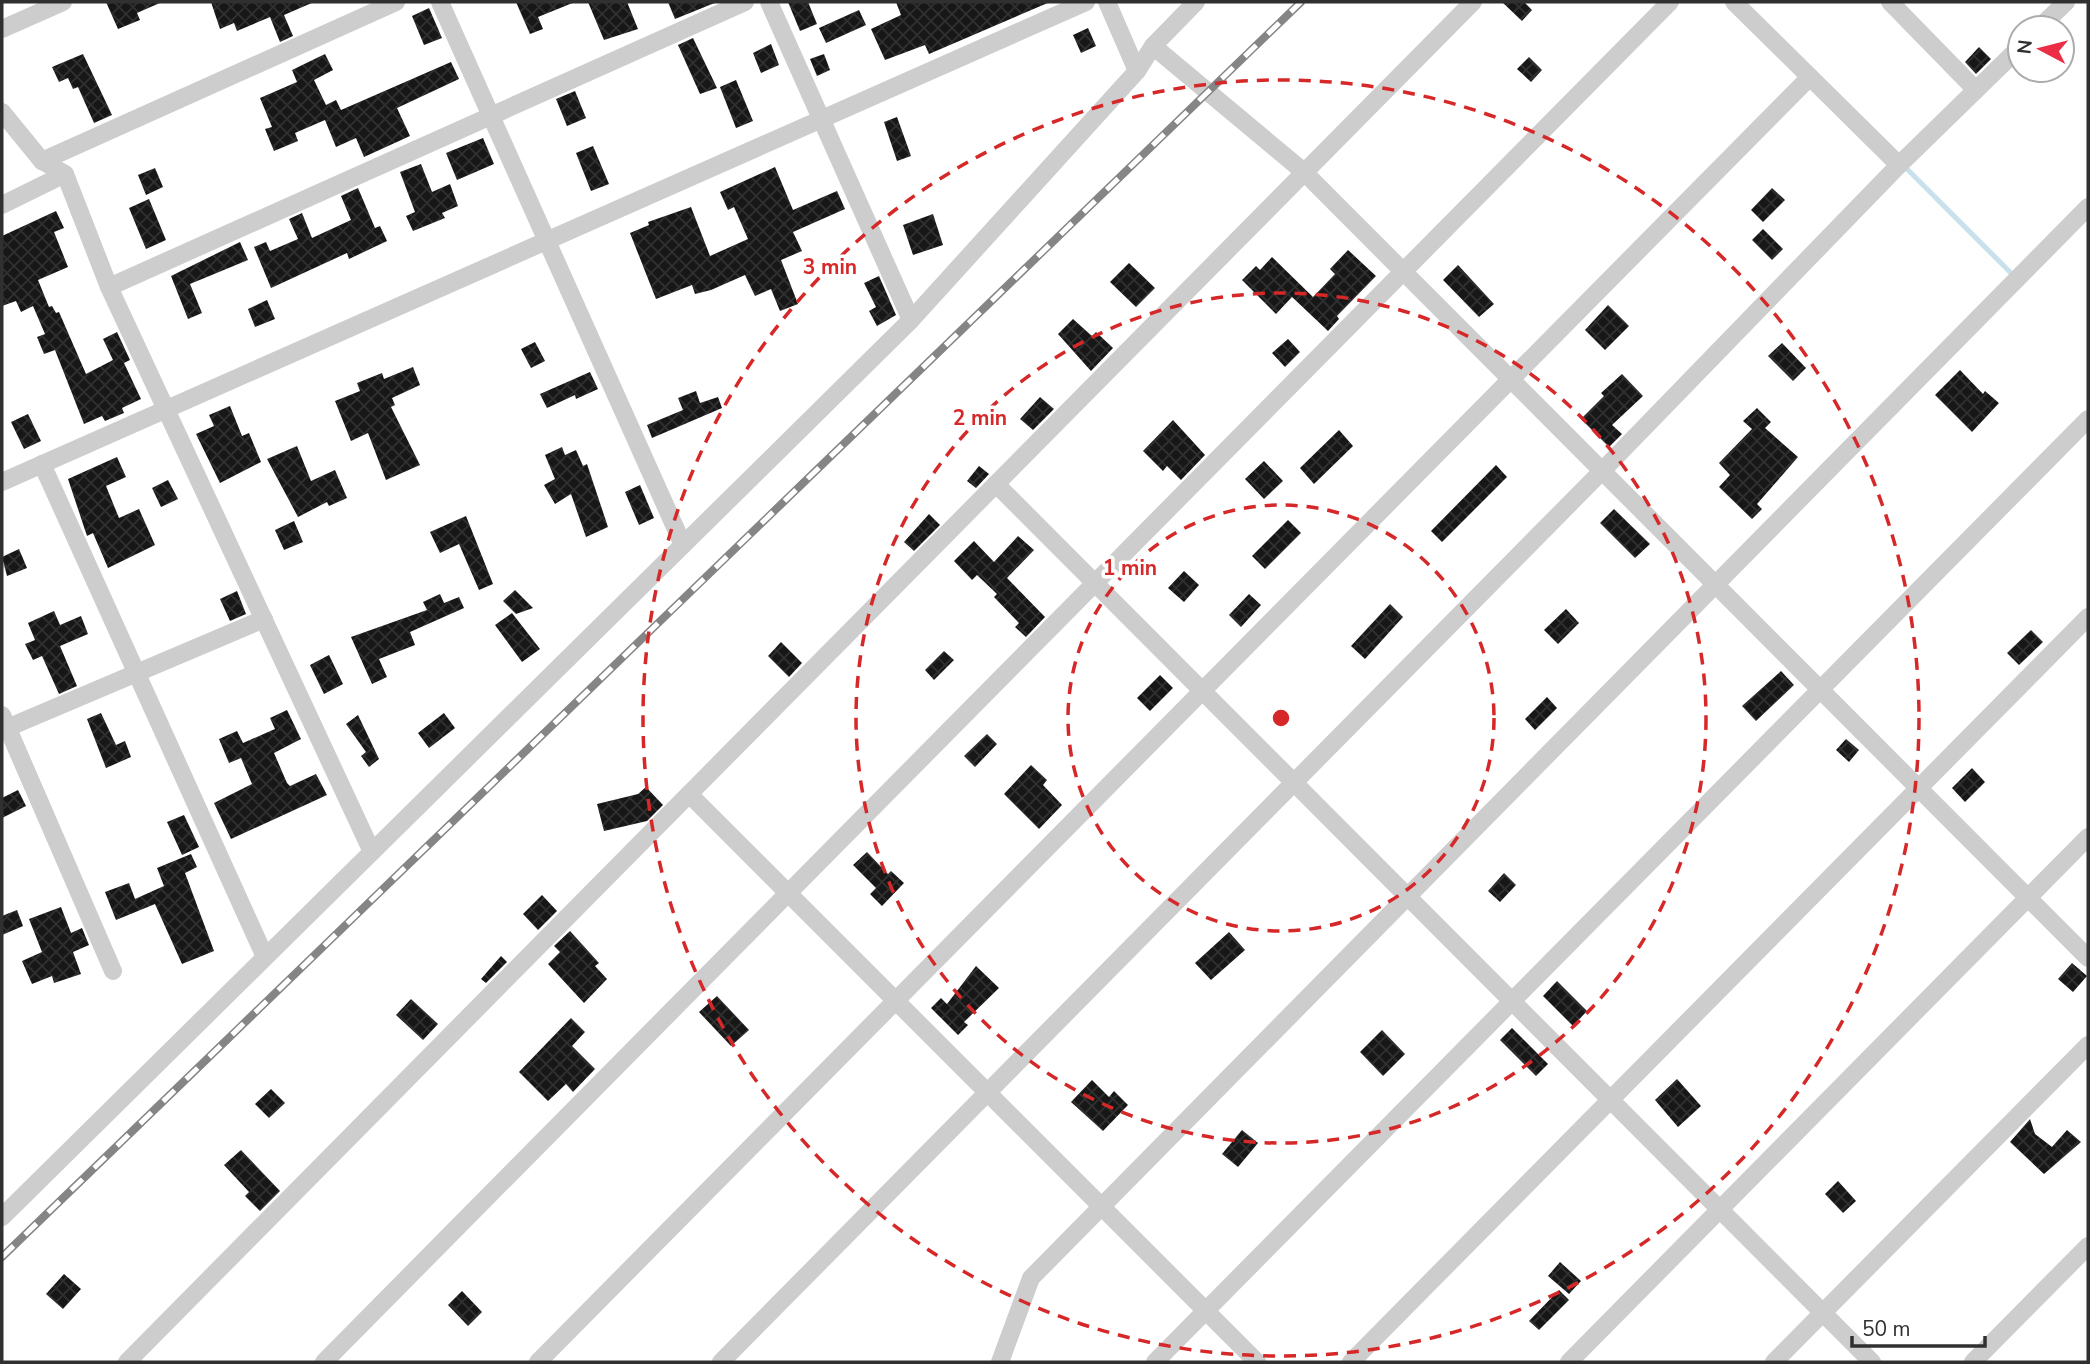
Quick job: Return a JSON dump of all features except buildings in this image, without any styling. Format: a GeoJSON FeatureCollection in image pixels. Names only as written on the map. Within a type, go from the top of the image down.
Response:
{"type":"FeatureCollection","features":[{"type":"Feature","properties":{"kind":"street"},"geometry":{"type":"LineString","coordinates":[[2,29],[63,2]]}},
{"type":"Feature","properties":{"kind":"street"},"geometry":{"type":"LineString","coordinates":[[42,160],[396,2]]}},
{"type":"Feature","properties":{"kind":"street"},"geometry":{"type":"LineString","coordinates":[[440,2],[684,545]]}},
{"type":"Feature","properties":{"kind":"street"},"geometry":{"type":"LineString","coordinates":[[110,287],[745,2]]}},
{"type":"Feature","properties":{"kind":"street"},"geometry":{"type":"LineString","coordinates":[[768,2],[911,320]]}},
{"type":"Feature","properties":{"kind":"street"},"geometry":{"type":"LineString","coordinates":[[2,482],[1086,2]]}},
{"type":"Feature","properties":{"kind":"street"},"geometry":{"type":"LineString","coordinates":[[1107,2],[1137,71]]}},
{"type":"Feature","properties":{"kind":"street"},"geometry":{"type":"LineString","coordinates":[[2,1217],[911,320],[1137,71],[1153,46],[1196,2]]}},
{"type":"Feature","properties":{"kind":"street"},"geometry":{"type":"LineString","coordinates":[[127,1362],[1473,2]]}},
{"type":"Feature","properties":{"kind":"street"},"geometry":{"type":"LineString","coordinates":[[324,1362],[1670,2]]}},
{"type":"Feature","properties":{"kind":"street"},"geometry":{"type":"LineString","coordinates":[[1734,2],[1899,165]]}},
{"type":"Feature","properties":{"kind":"street"},"geometry":{"type":"LineString","coordinates":[[1890,2],[1976,90]]}},
{"type":"Feature","properties":{"kind":"street"},"geometry":{"type":"LineString","coordinates":[[1153,46],[1304,172],[2088,958]]}},
{"type":"Feature","properties":{"kind":"street"},"geometry":{"type":"LineString","coordinates":[[721,1362],[1602,471],[1899,165],[2006,61]]}},
{"type":"Feature","properties":{"kind":"street"},"geometry":{"type":"LineString","coordinates":[[538,1362],[1810,77]]}},
{"type":"Feature","properties":{"kind":"street"},"geometry":{"type":"LineString","coordinates":[[2,112],[42,160],[65,174],[110,287],[372,852]]}},
{"type":"Feature","properties":{"kind":"street"},"geometry":{"type":"LineString","coordinates":[[2,205],[65,174]]}},
{"type":"Feature","properties":{"kind":"street"},"geometry":{"type":"LineString","coordinates":[[1000,1362],[1031,1278],[2088,207]]}},
{"type":"Feature","properties":{"kind":"street"},"geometry":{"type":"LineString","coordinates":[[1156,1362],[2088,419]]}},
{"type":"Feature","properties":{"kind":"street"},"geometry":{"type":"LineString","coordinates":[[42,464],[265,957]]}},
{"type":"Feature","properties":{"kind":"street"},"geometry":{"type":"LineString","coordinates":[[996,484],[1872,1362]]}},
{"type":"Feature","properties":{"kind":"street"},"geometry":{"type":"LineString","coordinates":[[1351,1362],[2088,617]]}},
{"type":"Feature","properties":{"kind":"street"},"geometry":{"type":"LineString","coordinates":[[113,971],[5,721],[136,673],[264,619]]}},
{"type":"Feature","properties":{"kind":"street"},"geometry":{"type":"LineString","coordinates":[[689,794],[1257,1362]]}},
{"type":"Feature","properties":{"kind":"street"},"geometry":{"type":"LineString","coordinates":[[1569,1362],[2088,837]]}},
{"type":"Feature","properties":{"kind":"street"},"geometry":{"type":"LineString","coordinates":[[1774,1362],[2088,1045]]}},
{"type":"Feature","properties":{"kind":"street"},"geometry":{"type":"LineString","coordinates":[[1973,1362],[2088,1246]]}},
{"type":"Feature","properties":{"kind":"waterway"},"geometry":{"type":"LineString","coordinates":[[1903,165],[2015,277]]}},
{"type":"Feature","properties":{"kind":"railway"},"geometry":{"type":"LineString","coordinates":[[2,1257],[1301,2]]}}]}
